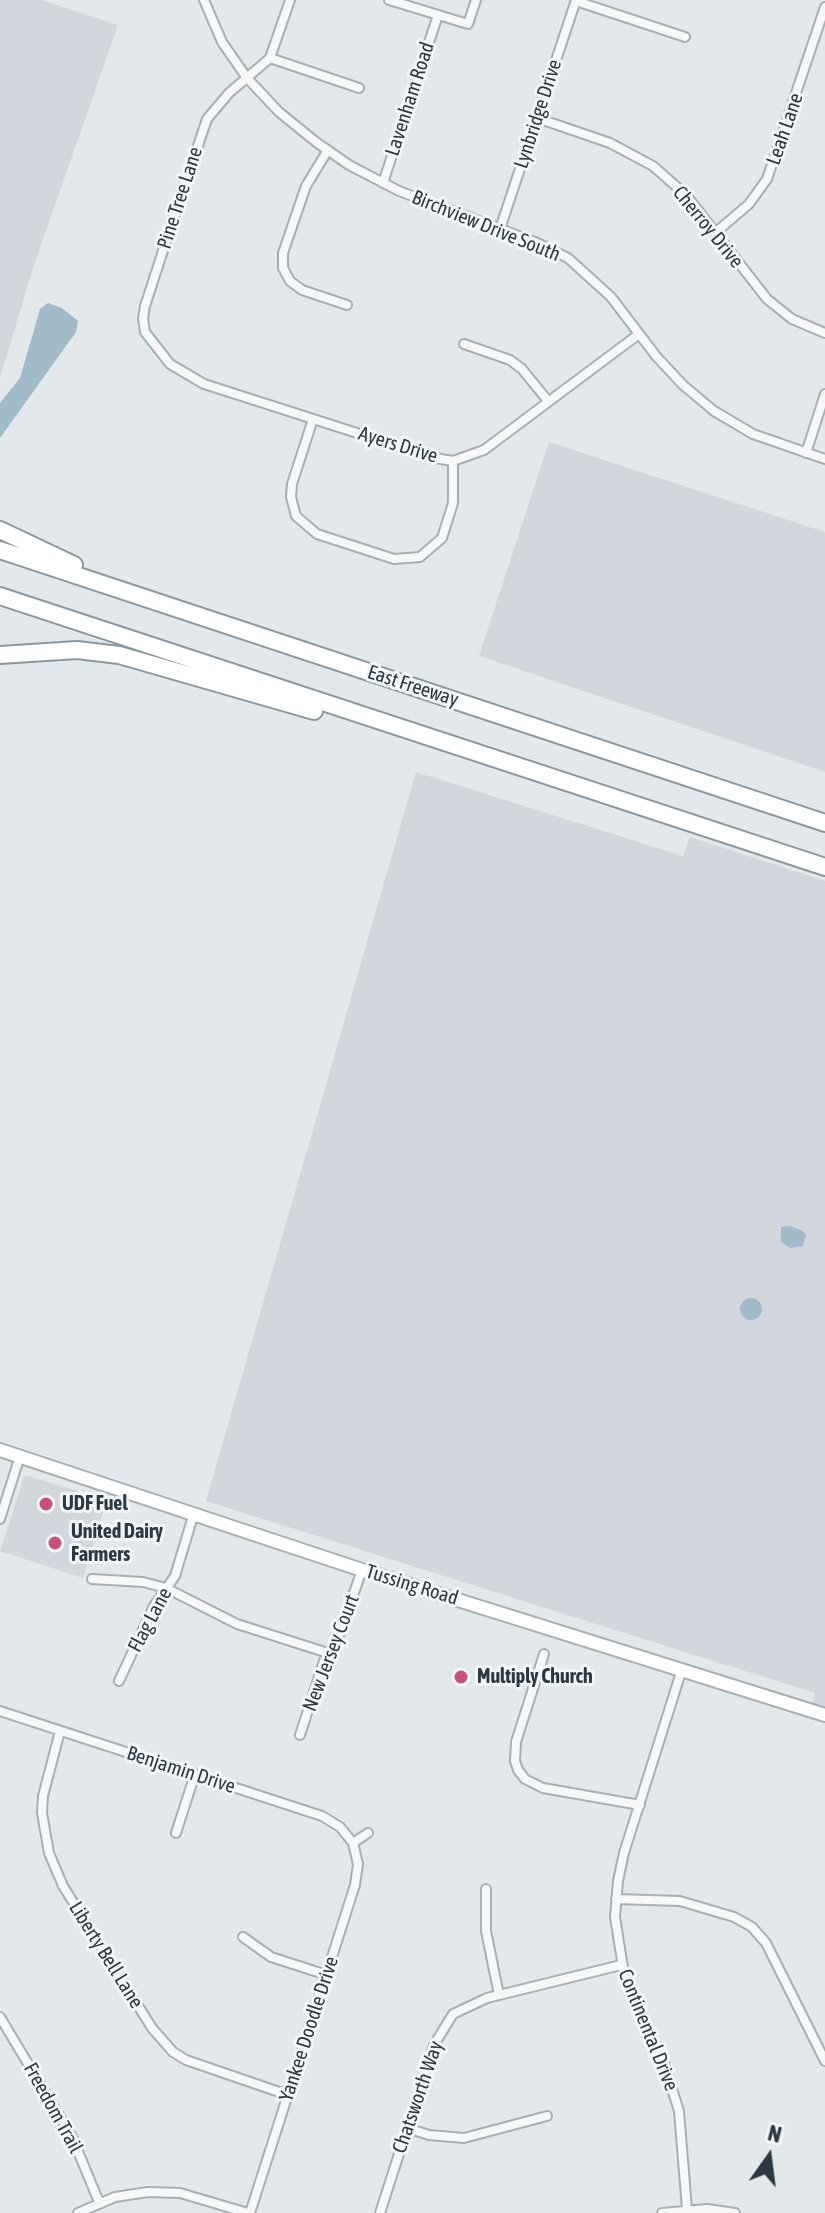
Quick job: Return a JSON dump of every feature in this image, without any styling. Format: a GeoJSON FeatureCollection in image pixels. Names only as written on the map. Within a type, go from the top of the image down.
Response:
{"type":"FeatureCollection","features":[{"type":"Feature","properties":{"kind":"highway"},"geometry":{"type":"LineString","coordinates":[[0,530],[133,594]]}},
{"type":"Feature","properties":{"kind":"highway","name":"East Freeway"},"geometry":{"type":"LineString","coordinates":[[0,550],[825,823]]}},
{"type":"Feature","properties":{"kind":"highway"},"geometry":{"type":"LineString","coordinates":[[0,596],[825,867]]}},
{"type":"Feature","properties":{"kind":"highway"},"geometry":{"type":"LineString","coordinates":[[0,655],[77,650],[119,655],[467,759],[586,790]]}},
{"type":"Feature","properties":{"kind":"main road","name":"Tussing Road"},"geometry":{"type":"LineString","coordinates":[[0,1450],[362,1570],[825,1715]]}},
{"type":"Feature","properties":{"kind":"street","name":"Birchview Drive South"},"geometry":{"type":"LineString","coordinates":[[204,0],[222,42],[247,78],[286,119],[328,150],[383,183],[568,258],[611,297],[683,385],[714,411],[753,434],[825,459]]}},
{"type":"Feature","properties":{"kind":"street"},"geometry":{"type":"LineString","coordinates":[[389,0],[468,24],[476,0]]}},
{"type":"Feature","properties":{"kind":"street"},"geometry":{"type":"LineString","coordinates":[[576,0],[685,37]]}},
{"type":"Feature","properties":{"kind":"street","name":"Lynbridge Drive"},"geometry":{"type":"LineString","coordinates":[[500,229],[576,0]]}},
{"type":"Feature","properties":{"kind":"street"},"geometry":{"type":"LineString","coordinates":[[288,1],[270,58],[359,88]]}},
{"type":"Feature","properties":{"kind":"street","name":"Leah Lane"},"geometry":{"type":"LineString","coordinates":[[715,233],[749,204],[767,179],[825,7]]}},
{"type":"Feature","properties":{"kind":"street","name":"Lavenham Road"},"geometry":{"type":"LineString","coordinates":[[383,183],[438,15]]}},
{"type":"Feature","properties":{"kind":"street","name":"Pine Tree Lane"},"geometry":{"type":"LineString","coordinates":[[145,332],[145,306],[202,131],[213,110],[270,58]]}},
{"type":"Feature","properties":{"kind":"street","name":"Cherroy Drive"},"geometry":{"type":"LineString","coordinates":[[537,118],[610,143],[637,156],[686,195],[767,299],[792,319],[825,333]]}},
{"type":"Feature","properties":{"kind":"street"},"geometry":{"type":"LineString","coordinates":[[328,150],[302,194],[283,253],[283,268],[290,281],[302,290],[347,305]]}},
{"type":"Feature","properties":{"kind":"street","name":"Ayers Drive"},"geometry":{"type":"LineString","coordinates":[[145,332],[163,356],[186,375],[204,384],[435,458],[453,461],[484,450],[639,334]]}},
{"type":"Feature","properties":{"kind":"street"},"geometry":{"type":"LineString","coordinates":[[464,344],[510,360],[522,369],[548,401]]}},
{"type":"Feature","properties":{"kind":"street"},"geometry":{"type":"LineString","coordinates":[[806,453],[825,394]]}},
{"type":"Feature","properties":{"kind":"street"},"geometry":{"type":"LineString","coordinates":[[313,419],[292,484],[291,497],[296,516],[317,534],[394,559],[420,557],[442,538],[453,503],[453,461]]}},
{"type":"Feature","properties":{"kind":"street"},"geometry":{"type":"LineString","coordinates":[[0,1519],[20,1456]]}},
{"type":"Feature","properties":{"kind":"street","name":"Flag Lane"},"geometry":{"type":"LineString","coordinates":[[119,1681],[154,1606],[175,1576],[194,1513]]}},
{"type":"Feature","properties":{"kind":"street","name":"New Jersey Court"},"geometry":{"type":"LineString","coordinates":[[300,1735],[328,1653],[338,1638],[362,1570]]}},
{"type":"Feature","properties":{"kind":"street"},"geometry":{"type":"LineString","coordinates":[[92,1579],[143,1582],[166,1588],[237,1624],[328,1653]]}},
{"type":"Feature","properties":{"kind":"street"},"geometry":{"type":"LineString","coordinates":[[544,1654],[516,1742],[518,1770],[525,1779],[543,1788],[640,1805]]}},
{"type":"Feature","properties":{"kind":"street","name":"Continental Drive"},"geometry":{"type":"LineString","coordinates":[[682,1669],[624,1853],[615,1917],[621,1965],[639,2015],[672,2083],[679,2111],[687,2209]]}},
{"type":"Feature","properties":{"kind":"street","name":"Benjamin Drive"},"geometry":{"type":"LineString","coordinates":[[0,1711],[322,1816],[340,1827],[353,1843]]}},
{"type":"Feature","properties":{"kind":"street","name":"Liberty Bell Lane"},"geometry":{"type":"LineString","coordinates":[[60,1731],[43,1796],[42,1813],[47,1846],[63,1886],[152,2028],[173,2052],[194,2063],[288,2095]]}},
{"type":"Feature","properties":{"kind":"street"},"geometry":{"type":"LineString","coordinates":[[176,1833],[195,1774]]}},
{"type":"Feature","properties":{"kind":"street"},"geometry":{"type":"LineString","coordinates":[[353,1843],[368,1833]]}},
{"type":"Feature","properties":{"kind":"street","name":"Yankee Doodle Drive"},"geometry":{"type":"LineString","coordinates":[[249,2213],[357,1874],[353,1843]]}},
{"type":"Feature","properties":{"kind":"street"},"geometry":{"type":"LineString","coordinates":[[486,1889],[486,1931],[499,1995]]}},
{"type":"Feature","properties":{"kind":"street"},"geometry":{"type":"LineString","coordinates":[[616,1899],[680,1901],[734,1917],[752,1927],[766,1943],[825,2061]]}},
{"type":"Feature","properties":{"kind":"street"},"geometry":{"type":"LineString","coordinates":[[243,1937],[271,1957],[327,1975]]}},
{"type":"Feature","properties":{"kind":"street","name":"Chatsworth Way"},"geometry":{"type":"LineString","coordinates":[[380,2213],[434,2045],[453,2014],[475,2001],[621,1965]]}},
{"type":"Feature","properties":{"kind":"street","name":"Freedom Trail"},"geometry":{"type":"LineString","coordinates":[[0,2017],[72,2137],[99,2202]]}},
{"type":"Feature","properties":{"kind":"street"},"geometry":{"type":"LineString","coordinates":[[407,2128],[429,2135],[464,2138],[547,2116]]}},
{"type":"Feature","properties":{"kind":"street"},"geometry":{"type":"LineString","coordinates":[[78,2213],[99,2202],[133,2193],[171,2192],[249,2213]]}},
{"type":"Feature","properties":{"kind":"street"},"geometry":{"type":"LineString","coordinates":[[662,2213],[687,2209],[735,2213]]}},
{"type":"Feature","properties":{"kind":"shaded area"},"geometry":{"type":"Polygon","coordinates":[[[0,0],[42,0],[118,25],[33,268],[0,378],[0,0]]]}},
{"type":"Feature","properties":{"kind":"shaded area"},"geometry":{"type":"Polygon","coordinates":[[[549,442],[825,532],[825,772],[479,656],[549,442]]]}},
{"type":"Feature","properties":{"kind":"shaded area"},"geometry":{"type":"Polygon","coordinates":[[[416,772],[683,856],[690,837],[825,881],[825,1709],[812,1705],[815,1693],[206,1501],[416,772]]]}},
{"type":"Feature","properties":{"kind":"shaded area"},"geometry":{"type":"Polygon","coordinates":[[[25,1475],[107,1500],[83,1578],[0,1551],[25,1475]]]}},
{"type":"Feature","properties":{"kind":"water"},"geometry":{"type":"Polygon","coordinates":[[[48,303],[62,308],[78,321],[76,332],[0,438],[0,403],[20,378],[40,309],[48,303]]]}},
{"type":"Feature","properties":{"kind":"water"},"geometry":{"type":"Polygon","coordinates":[[[790,1226],[806,1235],[803,1246],[790,1248],[781,1242],[781,1227],[790,1226]]]}},
{"type":"Feature","properties":{"kind":"water"},"geometry":{"type":"Polygon","coordinates":[[[751,1298],[759,1301],[762,1309],[759,1317],[751,1320],[743,1317],[740,1309],[743,1301],[751,1298]]]}},
{"type":"Feature","properties":{"kind":"place","name":"UDF Fuel"},"geometry":{"type":"Point","coordinates":[46,1504]}},
{"type":"Feature","properties":{"kind":"place","name":"United Dairy Farmers"},"geometry":{"type":"Point","coordinates":[55,1543]}},
{"type":"Feature","properties":{"kind":"place","name":"Multiply Church"},"geometry":{"type":"Point","coordinates":[461,1677]}}]}
